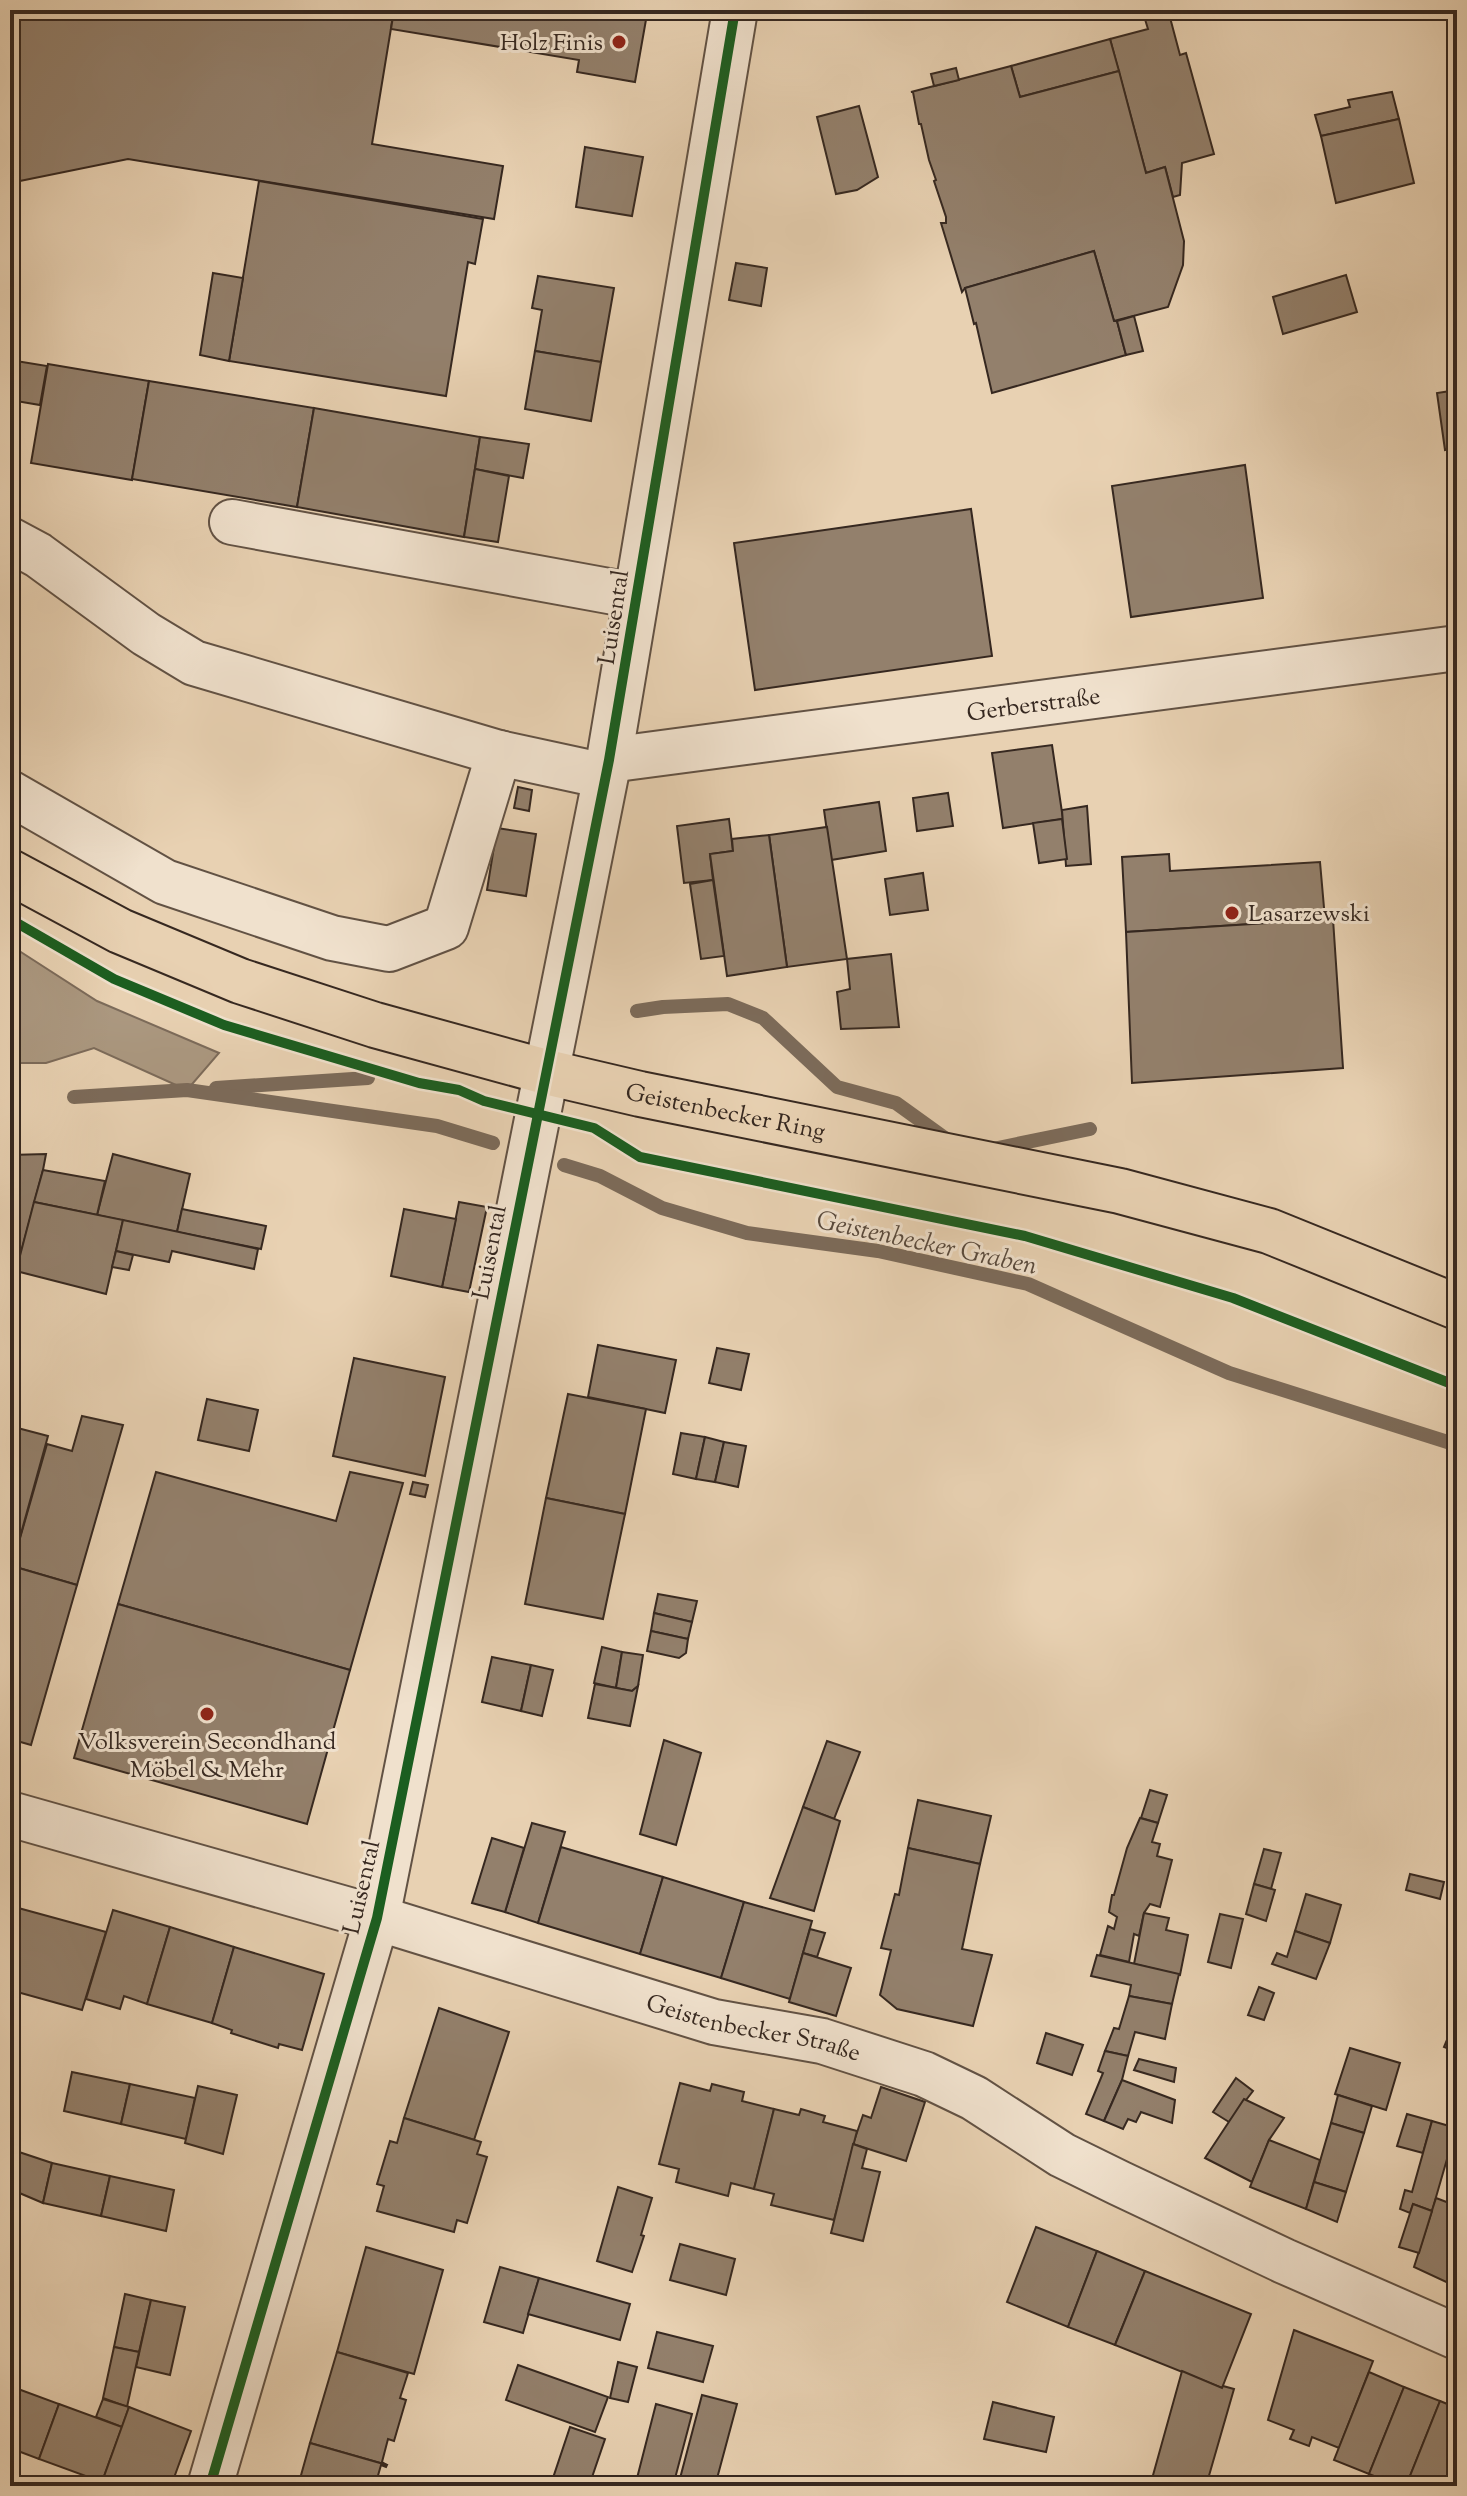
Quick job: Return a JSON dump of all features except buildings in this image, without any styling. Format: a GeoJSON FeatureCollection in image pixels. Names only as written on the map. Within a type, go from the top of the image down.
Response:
{"type":"FeatureCollection","features":[{"type":"Feature","properties":{"kind":"main road","name":"Geistenbecker Ring"},"geometry":{"type":"LineString","coordinates":[[10,872],[120,931],[240,981],[375,1025],[640,1094],[1120,1191],[1269,1231],[1457,1307]]}},
{"type":"Feature","properties":{"kind":"street","name":"Luisental"},"geometry":{"type":"LineString","coordinates":[[210,2486],[377,1918],[607,768],[735,10]]}},
{"type":"Feature","properties":{"kind":"street"},"geometry":{"type":"LineString","coordinates":[[232,522],[636,596]]}},
{"type":"Feature","properties":{"kind":"street","name":"Gerberstraße"},"geometry":{"type":"LineString","coordinates":[[10,540],[38,555],[146,634],[194,663],[499,753],[607,768],[1457,648]]}},
{"type":"Feature","properties":{"kind":"street"},"geometry":{"type":"LineString","coordinates":[[10,793],[165,882],[332,938],[389,949],[446,927],[499,753]]}},
{"type":"Feature","properties":{"kind":"street","name":"Geistenbecker Straße"},"geometry":{"type":"LineString","coordinates":[[10,1814],[377,1918],[714,2022],[822,2041],[924,2074],[1015,2122],[1062,2155],[1284,2261],[1457,2337]]}},
{"type":"Feature","properties":{"kind":"shaded area"},"geometry":{"type":"Polygon","coordinates":[[[10,945],[97,1001],[219,1053],[187,1090],[94,1048],[46,1063],[10,1063],[10,945]]]}},
{"type":"Feature","properties":{"kind":"waterway"},"geometry":{"type":"LineString","coordinates":[[637,1011],[728,1004],[763,1018],[837,1087],[896,1103],[946,1139]]}},
{"type":"Feature","properties":{"kind":"waterway"},"geometry":{"type":"LineString","coordinates":[[216,1088],[368,1078]]}},
{"type":"Feature","properties":{"kind":"waterway","name":"Geistenbecker Graben"},"geometry":{"type":"LineString","coordinates":[[74,1097],[187,1090],[437,1126],[493,1143]]}},
{"type":"Feature","properties":{"kind":"waterway"},"geometry":{"type":"LineString","coordinates":[[993,1149],[1090,1129]]}},
{"type":"Feature","properties":{"kind":"waterway","name":"Geistenbecker Graben"},"geometry":{"type":"LineString","coordinates":[[564,1165],[600,1176],[662,1208],[747,1233],[878,1251],[1028,1284],[1229,1373],[1457,1445]]}},
{"type":"Feature","properties":{"kind":"cycle path"},"geometry":{"type":"LineString","coordinates":[[210,2486],[377,1918],[609,760],[735,10]]}},
{"type":"Feature","properties":{"kind":"cycle path"},"geometry":{"type":"LineString","coordinates":[[10,919],[114,979],[224,1025],[419,1083],[459,1090],[484,1101],[594,1128],[640,1157],[1025,1236],[1233,1298],[1457,1386]]}},
{"type":"Feature","properties":{"kind":"place","name":"Holz Finis"},"geometry":{"type":"Point","coordinates":[619,42]}},
{"type":"Feature","properties":{"kind":"place","name":"Lasarzewski"},"geometry":{"type":"Point","coordinates":[1232,913]}},
{"type":"Feature","properties":{"kind":"place","name":"Volksverein Secondhand Möbel & Mehr"},"geometry":{"type":"Point","coordinates":[207,1714]}}]}
